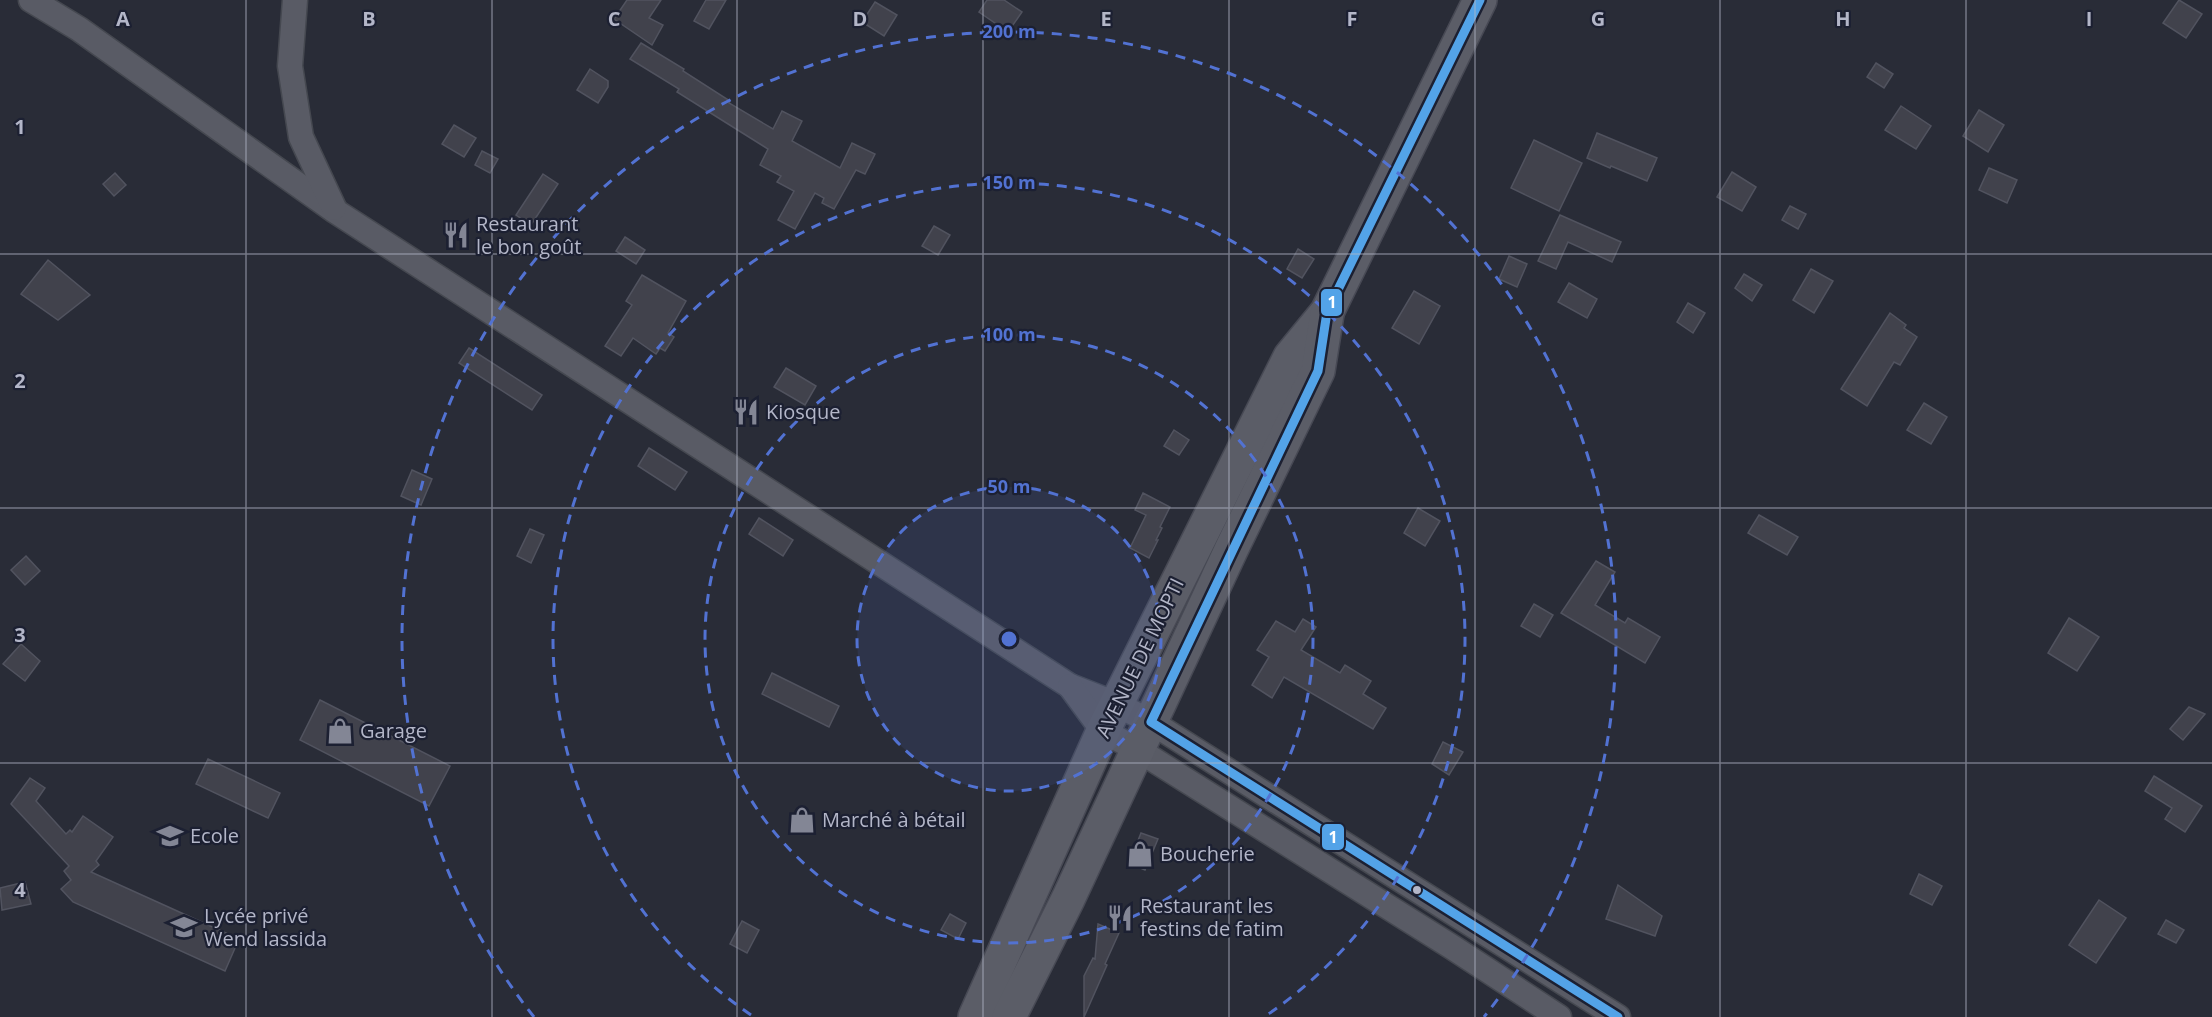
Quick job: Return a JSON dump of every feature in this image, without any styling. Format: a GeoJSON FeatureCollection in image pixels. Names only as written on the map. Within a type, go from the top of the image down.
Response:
{"type":"FeatureCollection","features":[{"type":"Feature","properties":{"kind":"main road","name":"AVENUE DE MOPTI"},"geometry":{"type":"LineString","coordinates":[[975,1017],[1110,718],[1290,357],[1327,312],[1480,0]]}},
{"type":"Feature","properties":{"kind":"main road","name":"AVENUE DE MOPTI"},"geometry":{"type":"LineString","coordinates":[[1009,1017],[1318,371],[1327,312]]}},
{"type":"Feature","properties":{"kind":"street"},"geometry":{"type":"LineString","coordinates":[[31,0],[79,29],[335,211],[1071,686],[1110,718],[1618,1017]]}},
{"type":"Feature","properties":{"kind":"street"},"geometry":{"type":"LineString","coordinates":[[295,0],[290,66],[301,137],[335,211]]}},
{"type":"Feature","properties":{"kind":"street"},"geometry":{"type":"LineString","coordinates":[[1144,736],[1452,947],[1559,1017]]}},
{"type":"Feature","properties":{"kind":"building"},"geometry":{"type":"Polygon","coordinates":[[[627,0],[661,0],[649,18],[663,25],[652,45],[614,19],[627,0]]]}},
{"type":"Feature","properties":{"kind":"building"},"geometry":{"type":"Polygon","coordinates":[[[706,0],[726,0],[709,29],[694,21],[706,0]]]}},
{"type":"Feature","properties":{"kind":"building"},"geometry":{"type":"Polygon","coordinates":[[[987,0],[1004,0],[1022,12],[1008,32],[979,12],[987,0]]]}},
{"type":"Feature","properties":{"kind":"building"},"geometry":{"type":"Polygon","coordinates":[[[2179,0],[2202,14],[2186,38],[2163,23],[2179,0]]]}},
{"type":"Feature","properties":{"kind":"building"},"geometry":{"type":"Polygon","coordinates":[[[875,2],[897,15],[884,36],[862,22],[875,2]]]}},
{"type":"Feature","properties":{"kind":"building"},"geometry":{"type":"Polygon","coordinates":[[[641,43],[684,69],[683,71],[730,101],[729,103],[773,129],[782,111],[802,121],[792,141],[840,168],[852,143],[875,154],[865,174],[856,170],[834,209],[822,203],[824,198],[815,193],[795,229],[778,220],[794,191],[777,182],[781,176],[760,165],[768,149],[677,92],[679,89],[630,59],[641,43]]]}},
{"type":"Feature","properties":{"kind":"building"},"geometry":{"type":"Polygon","coordinates":[[[1876,63],[1893,74],[1884,88],[1867,77],[1876,63]]]}},
{"type":"Feature","properties":{"kind":"building"},"geometry":{"type":"Polygon","coordinates":[[[590,69],[608,81],[608,87],[598,103],[577,90],[590,69]]]}},
{"type":"Feature","properties":{"kind":"building"},"geometry":{"type":"Polygon","coordinates":[[[1901,106],[1931,126],[1916,149],[1885,130],[1901,106]]]}},
{"type":"Feature","properties":{"kind":"building"},"geometry":{"type":"Polygon","coordinates":[[[1979,110],[2004,125],[1988,152],[1963,136],[1979,110]]]}},
{"type":"Feature","properties":{"kind":"building"},"geometry":{"type":"Polygon","coordinates":[[[454,125],[476,138],[464,157],[442,144],[454,125]]]}},
{"type":"Feature","properties":{"kind":"building"},"geometry":{"type":"Polygon","coordinates":[[[1597,133],[1657,158],[1647,181],[1587,158],[1597,133]]]}},
{"type":"Feature","properties":{"kind":"building"},"geometry":{"type":"Polygon","coordinates":[[[1534,140],[1582,163],[1559,211],[1511,188],[1534,140]]]}},
{"type":"Feature","properties":{"kind":"building"},"geometry":{"type":"Polygon","coordinates":[[[482,151],[498,159],[490,173],[475,165],[482,151]]]}},
{"type":"Feature","properties":{"kind":"building"},"geometry":{"type":"Polygon","coordinates":[[[1989,168],[2017,180],[2007,203],[1979,190],[1989,168]]]}},
{"type":"Feature","properties":{"kind":"building"},"geometry":{"type":"Polygon","coordinates":[[[1732,172],[1756,187],[1742,211],[1717,197],[1732,172]]]}},
{"type":"Feature","properties":{"kind":"building"},"geometry":{"type":"Polygon","coordinates":[[[115,173],[126,185],[114,196],[103,184],[115,173]]]}},
{"type":"Feature","properties":{"kind":"building"},"geometry":{"type":"Polygon","coordinates":[[[543,174],[558,184],[531,225],[516,215],[543,174]]]}},
{"type":"Feature","properties":{"kind":"building"},"geometry":{"type":"Polygon","coordinates":[[[1790,206],[1806,214],[1798,229],[1782,220],[1790,206]]]}},
{"type":"Feature","properties":{"kind":"building"},"geometry":{"type":"Polygon","coordinates":[[[1560,215],[1621,242],[1612,262],[1568,242],[1556,269],[1538,261],[1560,215]]]}},
{"type":"Feature","properties":{"kind":"building"},"geometry":{"type":"Polygon","coordinates":[[[934,226],[950,235],[938,255],[922,246],[934,226]]]}},
{"type":"Feature","properties":{"kind":"building"},"geometry":{"type":"Polygon","coordinates":[[[625,237],[645,250],[636,264],[616,251],[625,237]]]}},
{"type":"Feature","properties":{"kind":"building"},"geometry":{"type":"Polygon","coordinates":[[[1298,249],[1314,259],[1302,278],[1287,269],[1298,249]]]}},
{"type":"Feature","properties":{"kind":"building"},"geometry":{"type":"Polygon","coordinates":[[[1509,256],[1527,264],[1517,287],[1499,279],[1509,256]]]}},
{"type":"Feature","properties":{"kind":"building"},"geometry":{"type":"Polygon","coordinates":[[[48,260],[90,295],[58,320],[21,294],[48,260]]]}},
{"type":"Feature","properties":{"kind":"building"},"geometry":{"type":"Polygon","coordinates":[[[1811,269],[1833,281],[1814,313],[1793,300],[1811,269]]]}},
{"type":"Feature","properties":{"kind":"building"},"geometry":{"type":"Polygon","coordinates":[[[1744,274],[1762,285],[1752,301],[1735,288],[1744,274]]]}},
{"type":"Feature","properties":{"kind":"building"},"geometry":{"type":"Polygon","coordinates":[[[642,275],[686,301],[668,333],[674,337],[665,351],[660,348],[656,354],[633,338],[621,356],[605,346],[632,305],[626,301],[642,275]]]}},
{"type":"Feature","properties":{"kind":"building"},"geometry":{"type":"Polygon","coordinates":[[[1569,283],[1597,299],[1587,318],[1558,302],[1569,283]]]}},
{"type":"Feature","properties":{"kind":"building"},"geometry":{"type":"Polygon","coordinates":[[[1414,291],[1440,306],[1419,344],[1392,328],[1414,291]]]}},
{"type":"Feature","properties":{"kind":"building"},"geometry":{"type":"Polygon","coordinates":[[[1688,303],[1705,313],[1693,333],[1677,322],[1688,303]]]}},
{"type":"Feature","properties":{"kind":"building"},"geometry":{"type":"Polygon","coordinates":[[[1890,313],[1906,325],[1904,328],[1917,337],[1900,365],[1894,362],[1867,406],[1841,389],[1890,313]]]}},
{"type":"Feature","properties":{"kind":"building"},"geometry":{"type":"Polygon","coordinates":[[[469,348],[542,395],[532,410],[459,363],[469,348]]]}},
{"type":"Feature","properties":{"kind":"building"},"geometry":{"type":"Polygon","coordinates":[[[786,368],[816,386],[805,405],[774,387],[786,368]]]}},
{"type":"Feature","properties":{"kind":"building"},"geometry":{"type":"Polygon","coordinates":[[[1924,403],[1947,417],[1931,444],[1907,430],[1924,403]]]}},
{"type":"Feature","properties":{"kind":"building"},"geometry":{"type":"Polygon","coordinates":[[[1174,430],[1189,440],[1179,455],[1164,446],[1174,430]]]}},
{"type":"Feature","properties":{"kind":"building"},"geometry":{"type":"Polygon","coordinates":[[[649,448],[687,472],[675,490],[638,466],[649,448]]]}},
{"type":"Feature","properties":{"kind":"building"},"geometry":{"type":"Polygon","coordinates":[[[412,470],[432,479],[421,505],[401,496],[412,470]]]}},
{"type":"Feature","properties":{"kind":"building"},"geometry":{"type":"Polygon","coordinates":[[[1143,493],[1170,507],[1149,558],[1130,548],[1146,515],[1135,510],[1143,493]]]}},
{"type":"Feature","properties":{"kind":"building"},"geometry":{"type":"Polygon","coordinates":[[[1418,508],[1440,521],[1425,546],[1404,533],[1418,508]]]}},
{"type":"Feature","properties":{"kind":"building"},"geometry":{"type":"Polygon","coordinates":[[[1759,515],[1798,537],[1787,555],[1748,533],[1759,515]]]}},
{"type":"Feature","properties":{"kind":"building"},"geometry":{"type":"Polygon","coordinates":[[[759,518],[793,540],[783,556],[749,534],[759,518]]]}},
{"type":"Feature","properties":{"kind":"building"},"geometry":{"type":"Polygon","coordinates":[[[530,529],[544,535],[531,563],[517,556],[530,529]]]}},
{"type":"Feature","properties":{"kind":"building"},"geometry":{"type":"Polygon","coordinates":[[[26,556],[40,571],[25,585],[11,570],[26,556]]]}},
{"type":"Feature","properties":{"kind":"building"},"geometry":{"type":"Polygon","coordinates":[[[1596,561],[1615,572],[1595,605],[1625,623],[1628,618],[1660,637],[1645,663],[1561,613],[1596,561]]]}},
{"type":"Feature","properties":{"kind":"building"},"geometry":{"type":"Polygon","coordinates":[[[1534,604],[1553,615],[1540,637],[1521,626],[1534,604]]]}},
{"type":"Feature","properties":{"kind":"building"},"geometry":{"type":"Polygon","coordinates":[[[2069,618],[2099,637],[2077,671],[2048,653],[2069,618]]]}},
{"type":"Feature","properties":{"kind":"building"},"geometry":{"type":"Polygon","coordinates":[[[1303,619],[1316,627],[1301,650],[1340,673],[1345,665],[1371,681],[1363,694],[1386,708],[1373,729],[1284,677],[1272,698],[1252,685],[1269,657],[1257,650],[1276,621],[1295,632],[1303,619]]]}},
{"type":"Feature","properties":{"kind":"building"},"geometry":{"type":"Polygon","coordinates":[[[21,644],[40,661],[25,681],[3,664],[21,644]]]}},
{"type":"Feature","properties":{"kind":"building"},"geometry":{"type":"Polygon","coordinates":[[[772,673],[839,706],[829,727],[762,694],[772,673]]]}},
{"type":"Feature","properties":{"kind":"building"},"geometry":{"type":"Polygon","coordinates":[[[320,700],[450,766],[429,806],[300,740],[320,700]]]}},
{"type":"Feature","properties":{"kind":"building"},"geometry":{"type":"Polygon","coordinates":[[[2189,707],[2205,714],[2183,740],[2170,729],[2189,707]]]}},
{"type":"Feature","properties":{"kind":"building"},"geometry":{"type":"Polygon","coordinates":[[[1443,742],[1463,752],[1449,775],[1432,764],[1443,742]]]}},
{"type":"Feature","properties":{"kind":"building"},"geometry":{"type":"Polygon","coordinates":[[[208,759],[280,793],[268,818],[196,784],[208,759]]]}},
{"type":"Feature","properties":{"kind":"building"},"geometry":{"type":"Polygon","coordinates":[[[2154,776],[2202,806],[2185,832],[2165,819],[2172,808],[2145,791],[2154,776]]]}},
{"type":"Feature","properties":{"kind":"building"},"geometry":{"type":"Polygon","coordinates":[[[30,778],[45,788],[36,801],[66,834],[70,830],[72,832],[83,816],[113,837],[96,861],[99,865],[91,872],[239,939],[225,971],[73,902],[61,889],[71,880],[64,871],[69,866],[11,804],[30,778]]]}},
{"type":"Feature","properties":{"kind":"building"},"geometry":{"type":"Polygon","coordinates":[[[1141,833],[1158,839],[1145,870],[1129,863],[1141,833]]]}},
{"type":"Feature","properties":{"kind":"building"},"geometry":{"type":"Polygon","coordinates":[[[1919,874],[1942,886],[1932,905],[1910,894],[1919,874]]]}},
{"type":"Feature","properties":{"kind":"building"},"geometry":{"type":"Polygon","coordinates":[[[25,882],[31,904],[2,910],[0,888],[25,882]]]}},
{"type":"Feature","properties":{"kind":"building"},"geometry":{"type":"Polygon","coordinates":[[[1618,885],[1662,916],[1655,936],[1606,919],[1618,885]]]}},
{"type":"Feature","properties":{"kind":"building"},"geometry":{"type":"Polygon","coordinates":[[[2099,900],[2126,918],[2096,963],[2069,945],[2099,900]]]}},
{"type":"Feature","properties":{"kind":"building"},"geometry":{"type":"Polygon","coordinates":[[[950,914],[966,923],[958,939],[941,930],[950,914]]]}},
{"type":"Feature","properties":{"kind":"building"},"geometry":{"type":"Polygon","coordinates":[[[2166,920],[2184,930],[2176,943],[2158,934],[2166,920]]]}},
{"type":"Feature","properties":{"kind":"building"},"geometry":{"type":"Polygon","coordinates":[[[742,921],[759,930],[747,953],[730,944],[742,921]]]}},
{"type":"Feature","properties":{"kind":"building"},"geometry":{"type":"Polygon","coordinates":[[[1098,924],[1119,933],[1084,1017],[1084,976],[1093,958],[1095,959],[1098,924]]]}},
{"type":"Feature","properties":{"kind":"transit line","name":"1"},"geometry":{"type":"LineString","coordinates":[[1480,0],[1327,312],[1318,371],[1151,722],[1618,1017]]}},
{"type":"Feature","properties":{"kind":"place","name":"Restaurant le bon goût"},"geometry":{"type":"Point","coordinates":[456,235]}},
{"type":"Feature","properties":{"kind":"place","name":"Kiosque"},"geometry":{"type":"Point","coordinates":[746,412]}},
{"type":"Feature","properties":{"kind":"place","name":"Garage"},"geometry":{"type":"Point","coordinates":[340,731]}},
{"type":"Feature","properties":{"kind":"place","name":"Marché à bétail"},"geometry":{"type":"Point","coordinates":[802,820]}},
{"type":"Feature","properties":{"kind":"place","name":"Ecole"},"geometry":{"type":"Point","coordinates":[170,836]}},
{"type":"Feature","properties":{"kind":"place","name":"Boucherie"},"geometry":{"type":"Point","coordinates":[1140,854]}},
{"type":"Feature","properties":{"kind":"place","name":"Restaurant les festins de fatim"},"geometry":{"type":"Point","coordinates":[1120,918]}},
{"type":"Feature","properties":{"kind":"place","name":"Lycée privé Wend lassida"},"geometry":{"type":"Point","coordinates":[184,927]}}]}
